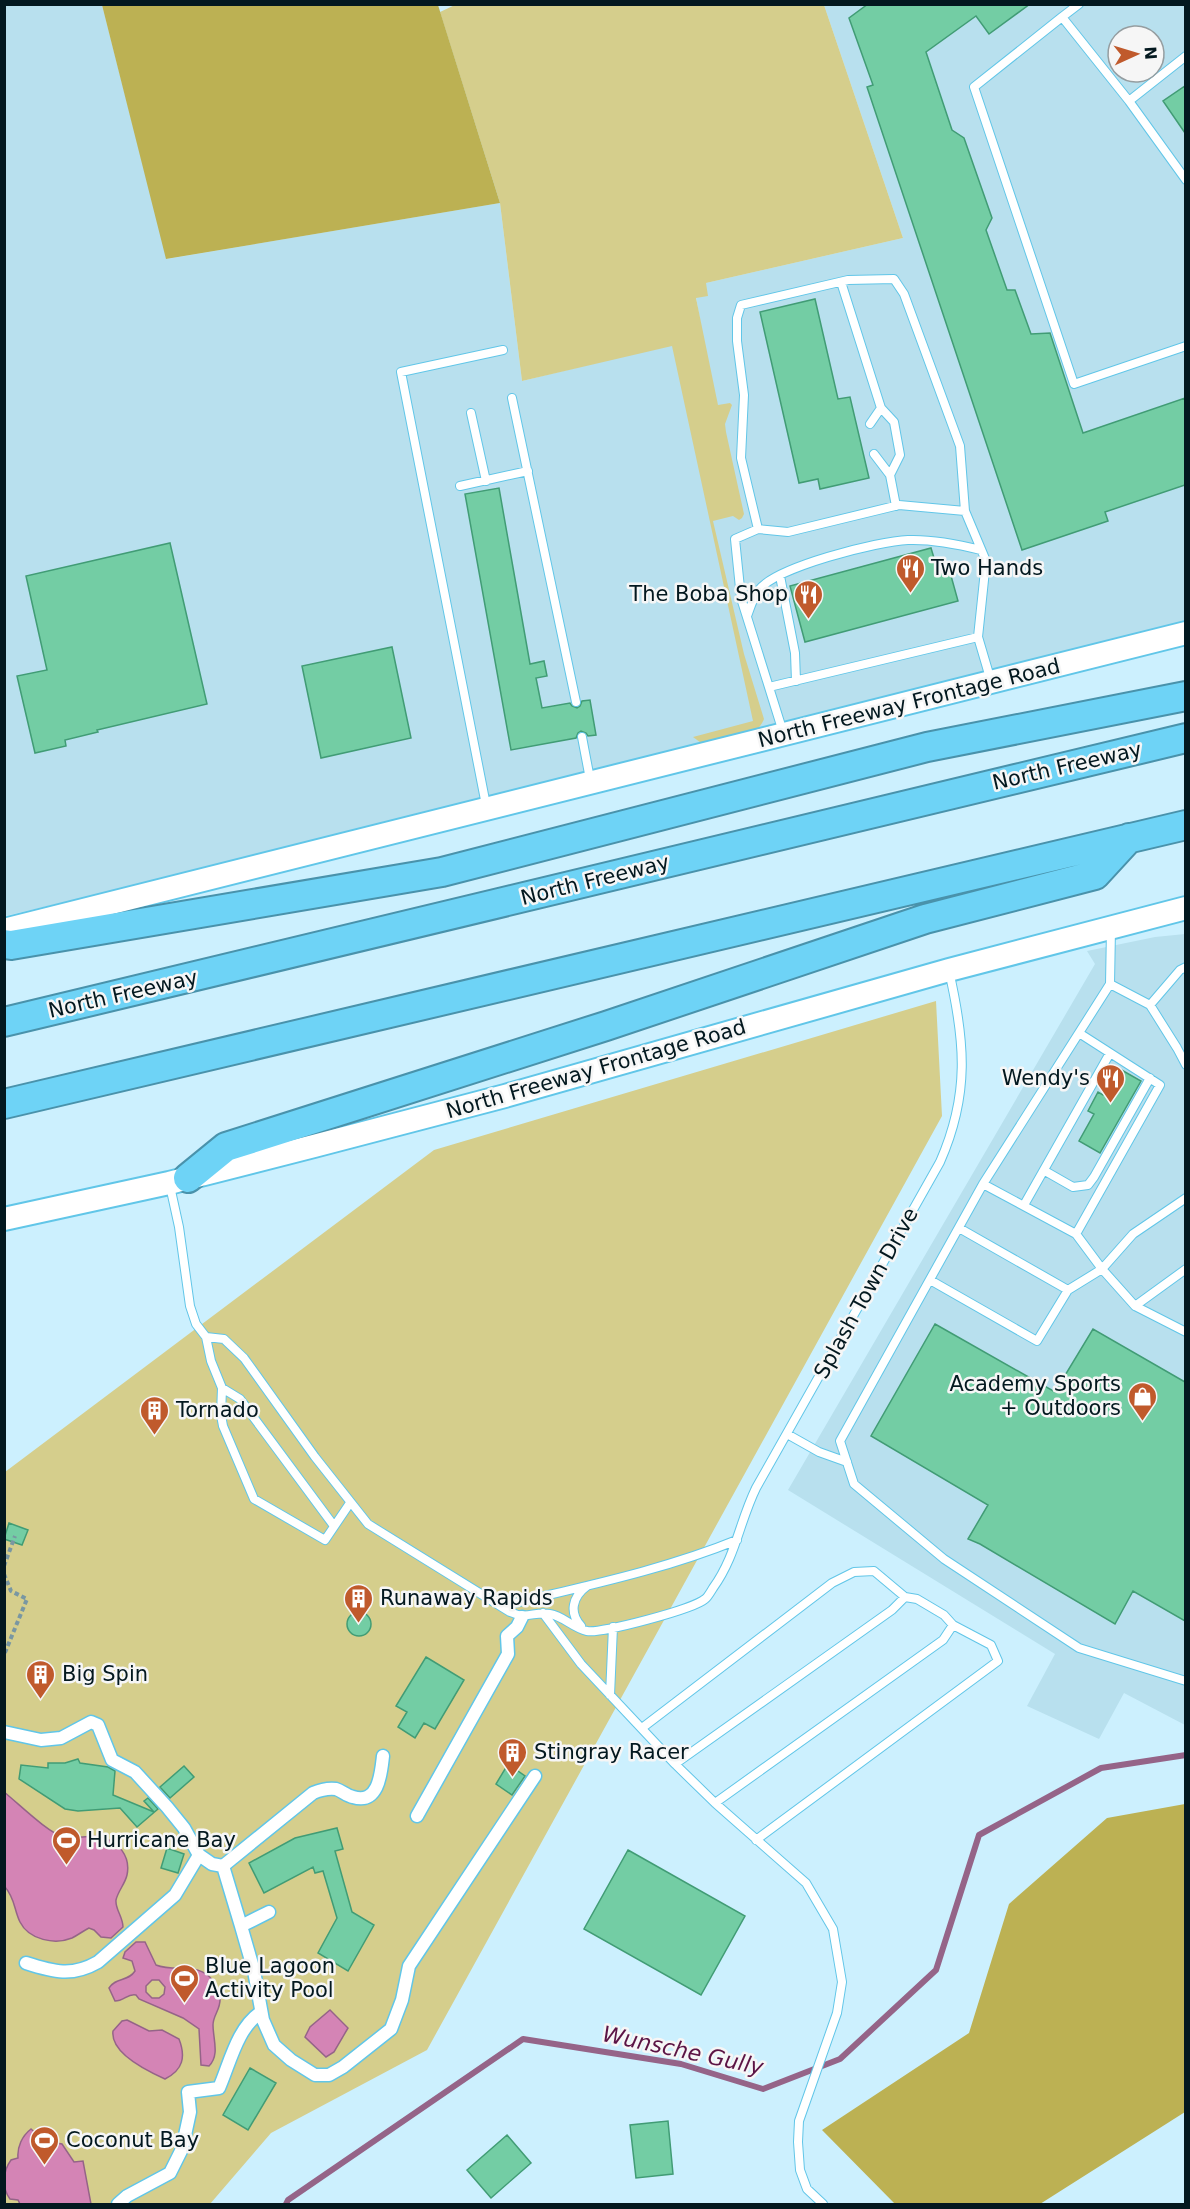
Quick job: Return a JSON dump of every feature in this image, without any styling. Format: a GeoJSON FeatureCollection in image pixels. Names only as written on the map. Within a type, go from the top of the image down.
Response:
{"type":"FeatureCollection","features":[{"type":"Feature","properties":{"kind":"highway"},"geometry":{"type":"LineString","coordinates":[[4,944],[11,945],[442,872],[927,747],[1185,696]]}},
{"type":"Feature","properties":{"kind":"highway","name":"North Freeway"},"geometry":{"type":"LineString","coordinates":[[4,1023],[1185,738]]}},
{"type":"Feature","properties":{"kind":"highway"},"geometry":{"type":"LineString","coordinates":[[4,1104],[1185,825]]}},
{"type":"Feature","properties":{"kind":"highway"},"geometry":{"type":"LineString","coordinates":[[179,1180],[226,1147],[606,1026],[926,919],[1095,875],[1129,838]]}},
{"type":"Feature","properties":{"kind":"main road","name":"North Freeway Frontage Road"},"geometry":{"type":"LineString","coordinates":[[4,930],[1185,633]]}},
{"type":"Feature","properties":{"kind":"main road","name":"North Freeway Frontage Road"},"geometry":{"type":"LineString","coordinates":[[4,1219],[179,1180],[505,1096],[949,970],[1185,908]]}},
{"type":"Feature","properties":{"kind":"street"},"geometry":{"type":"LineString","coordinates":[[417,1816],[508,1654],[507,1636],[517,1627],[522,1617]]}},
{"type":"Feature","properties":{"kind":"street"},"geometry":{"type":"LineString","coordinates":[[4,1732],[41,1740],[61,1738],[91,1722],[98,1725],[112,1760],[135,1772],[184,1828],[199,1855],[212,1864],[223,1866],[313,1793],[323,1789],[336,1789],[354,1798],[372,1795],[379,1783],[383,1756]]}},
{"type":"Feature","properties":{"kind":"street"},"geometry":{"type":"LineString","coordinates":[[223,1866],[254,1971],[261,2012],[274,2045],[291,2060],[315,2075],[329,2075],[392,2029],[410,1966],[535,1776]]}},
{"type":"Feature","properties":{"kind":"street"},"geometry":{"type":"LineString","coordinates":[[26,1963],[60,1972],[83,1971],[135,1932],[175,1895],[199,1855]]}},
{"type":"Feature","properties":{"kind":"street"},"geometry":{"type":"LineString","coordinates":[[242,1926],[268,1912]]}},
{"type":"Feature","properties":{"kind":"street"},"geometry":{"type":"LineString","coordinates":[[118,2205],[127,2196],[170,2173],[184,2140],[190,2112],[188,2092],[219,2088],[229,2067],[234,2047],[252,2019],[261,2012]]}},
{"type":"Feature","properties":{"kind":"lane"},"geometry":{"type":"LineString","coordinates":[[1079,4],[974,87],[1074,384],[1185,346]]}},
{"type":"Feature","properties":{"kind":"lane"},"geometry":{"type":"LineString","coordinates":[[1062,17],[1129,101],[1185,180]]}},
{"type":"Feature","properties":{"kind":"lane"},"geometry":{"type":"LineString","coordinates":[[1129,101],[1185,56]]}},
{"type":"Feature","properties":{"kind":"lane"},"geometry":{"type":"LineString","coordinates":[[758,529],[741,458],[744,395],[737,341],[737,318],[741,305],[841,282],[894,279],[904,294],[960,446],[965,511],[986,561],[978,637],[991,682]]}},
{"type":"Feature","properties":{"kind":"lane"},"geometry":{"type":"LineString","coordinates":[[841,282],[881,408],[894,422],[900,455],[890,475]]}},
{"type":"Feature","properties":{"kind":"lane"},"geometry":{"type":"LineString","coordinates":[[487,810],[401,372],[503,350]]}},
{"type":"Feature","properties":{"kind":"lane"},"geometry":{"type":"LineString","coordinates":[[512,399],[576,702]]}},
{"type":"Feature","properties":{"kind":"lane"},"geometry":{"type":"LineString","coordinates":[[870,424],[881,408]]}},
{"type":"Feature","properties":{"kind":"lane"},"geometry":{"type":"LineString","coordinates":[[471,413],[486,481]]}},
{"type":"Feature","properties":{"kind":"lane"},"geometry":{"type":"LineString","coordinates":[[874,454],[890,475],[896,506]]}},
{"type":"Feature","properties":{"kind":"lane"},"geometry":{"type":"LineString","coordinates":[[460,486],[528,471]]}},
{"type":"Feature","properties":{"kind":"lane"},"geometry":{"type":"LineString","coordinates":[[784,735],[741,598],[735,540],[758,529],[788,532],[896,506],[965,511]]}},
{"type":"Feature","properties":{"kind":"lane"},"geometry":{"type":"LineString","coordinates":[[747,616],[759,589],[791,568],[845,552],[908,540],[944,542],[981,550]]}},
{"type":"Feature","properties":{"kind":"lane"},"geometry":{"type":"LineString","coordinates":[[780,576],[795,653],[796,681]]}},
{"type":"Feature","properties":{"kind":"lane"},"geometry":{"type":"LineString","coordinates":[[769,687],[978,637]]}},
{"type":"Feature","properties":{"kind":"lane"},"geometry":{"type":"LineString","coordinates":[[582,737],[591,784]]}},
{"type":"Feature","properties":{"kind":"lane"},"geometry":{"type":"LineString","coordinates":[[1111,928],[1110,984],[983,1184],[840,1441],[854,1484],[944,1559],[1079,1648],[1185,1681]]}},
{"type":"Feature","properties":{"kind":"lane"},"geometry":{"type":"LineString","coordinates":[[1150,1005],[1185,967]]}},
{"type":"Feature","properties":{"kind":"lane","name":"Splash Town Drive"},"geometry":{"type":"LineString","coordinates":[[613,1627],[686,1609],[705,1599],[730,1562],[751,1498],[940,1162],[952,1135],[959,1105],[963,1059],[958,1011],[949,970]]}},
{"type":"Feature","properties":{"kind":"lane"},"geometry":{"type":"LineString","coordinates":[[1110,984],[1150,1005],[1185,1065]]}},
{"type":"Feature","properties":{"kind":"lane"},"geometry":{"type":"LineString","coordinates":[[1076,1234],[1160,1085],[1079,1033]]}},
{"type":"Feature","properties":{"kind":"lane"},"geometry":{"type":"LineString","coordinates":[[1177,1048],[1185,1052]]}},
{"type":"Feature","properties":{"kind":"lane"},"geometry":{"type":"LineString","coordinates":[[1024,1205],[1110,1053]]}},
{"type":"Feature","properties":{"kind":"lane"},"geometry":{"type":"LineString","coordinates":[[1045,1171],[1073,1187],[1088,1185],[1149,1078]]}},
{"type":"Feature","properties":{"kind":"lane"},"geometry":{"type":"LineString","coordinates":[[179,1180],[179,1227],[190,1306],[196,1324],[206,1337],[211,1361],[222,1388],[220,1415],[223,1426],[254,1499],[325,1540],[350,1503]]}},
{"type":"Feature","properties":{"kind":"lane"},"geometry":{"type":"LineString","coordinates":[[983,1184],[1076,1234],[1102,1269],[1135,1306],[1185,1332]]}},
{"type":"Feature","properties":{"kind":"lane"},"geometry":{"type":"LineString","coordinates":[[930,1280],[1037,1341],[1068,1290],[1102,1269],[1133,1234],[1185,1198]]}},
{"type":"Feature","properties":{"kind":"lane"},"geometry":{"type":"LineString","coordinates":[[959,1228],[1068,1290]]}},
{"type":"Feature","properties":{"kind":"lane"},"geometry":{"type":"LineString","coordinates":[[1135,1306],[1185,1269]]}},
{"type":"Feature","properties":{"kind":"lane"},"geometry":{"type":"LineString","coordinates":[[206,1337],[224,1340],[244,1358],[300,1438],[368,1524],[481,1595],[522,1617],[543,1613],[554,1614],[585,1630],[597,1631],[613,1627],[610,1695]]}},
{"type":"Feature","properties":{"kind":"lane"},"geometry":{"type":"LineString","coordinates":[[222,1388],[240,1399],[334,1526]]}},
{"type":"Feature","properties":{"kind":"lane"},"geometry":{"type":"LineString","coordinates":[[787,1434],[819,1452],[847,1462]]}},
{"type":"Feature","properties":{"kind":"lane"},"geometry":{"type":"LineString","coordinates":[[481,1595],[492,1600],[515,1603],[672,1564],[737,1540]]}},
{"type":"Feature","properties":{"kind":"lane"},"geometry":{"type":"LineString","coordinates":[[642,1728],[839,1580],[854,1572],[874,1571],[905,1597],[917,1599],[944,1615],[953,1625],[991,1645],[998,1661],[756,1840]]}},
{"type":"Feature","properties":{"kind":"lane"},"geometry":{"type":"LineString","coordinates":[[585,1630],[576,1621],[573,1604],[581,1591],[591,1584]]}},
{"type":"Feature","properties":{"kind":"lane"},"geometry":{"type":"LineString","coordinates":[[675,1764],[892,1610],[905,1597]]}},
{"type":"Feature","properties":{"kind":"lane"},"geometry":{"type":"LineString","coordinates":[[543,1613],[580,1664],[675,1764],[715,1803],[806,1883],[834,1929],[842,1982],[837,2013],[799,2121],[798,2142],[800,2170],[807,2189],[823,2205]]}},
{"type":"Feature","properties":{"kind":"lane"},"geometry":{"type":"LineString","coordinates":[[715,1803],[943,1640],[953,1625]]}},
{"type":"Feature","properties":{"kind":"path"},"geometry":{"type":"LineString","coordinates":[[4,1566],[15,1536]]}},
{"type":"Feature","properties":{"kind":"path"},"geometry":{"type":"LineString","coordinates":[[4,1574],[11,1592],[27,1599],[4,1655]]}},
{"type":"Feature","properties":{"kind":"shaded area"},"geometry":{"type":"Polygon","coordinates":[[[457,4],[824,5],[903,238],[706,283],[708,296],[696,298],[718,405],[730,403],[732,405],[725,424],[744,514],[739,520],[733,516],[713,521],[744,654],[764,719],[760,727],[746,736],[704,745],[693,737],[753,721],[672,346],[522,381],[500,203],[440,12],[457,4]]]}},
{"type":"Feature","properties":{"kind":"shaded area"},"geometry":{"type":"Polygon","coordinates":[[[4,5],[102,5],[167,259],[500,203],[522,381],[703,337],[696,297],[706,283],[903,238],[824,5],[1185,5],[1185,621],[538,792],[5,916],[4,5]]]}},
{"type":"Feature","properties":{"kind":"shaded area"},"geometry":{"type":"Polygon","coordinates":[[[102,5],[438,5],[500,203],[166,259],[102,5]]]}},
{"type":"Feature","properties":{"kind":"shaded area"},"geometry":{"type":"Polygon","coordinates":[[[1185,934],[1185,1725],[1124,1693],[1099,1739],[1027,1706],[1055,1654],[788,1490],[1095,964],[1087,951],[1155,937],[1185,934]]]}},
{"type":"Feature","properties":{"kind":"shaded area"},"geometry":{"type":"Polygon","coordinates":[[[936,1001],[942,1116],[427,2050],[271,2133],[210,2204],[5,2204],[5,1472],[434,1150],[936,1001]]]}},
{"type":"Feature","properties":{"kind":"shaded area","name":"Hurricane Bay"},"geometry":{"type":"Polygon","coordinates":[[[4,1792],[57,1834],[69,1838],[101,1837],[113,1842],[122,1850],[128,1868],[116,1903],[123,1927],[111,1938],[101,1937],[89,1928],[72,1938],[50,1941],[36,1937],[24,1928],[18,1918],[11,1895],[5,1887],[4,1792]]]}},
{"type":"Feature","properties":{"kind":"shaded area"},"geometry":{"type":"Polygon","coordinates":[[[1185,1804],[1185,2112],[1040,2204],[895,2204],[822,2130],[969,2033],[1009,1904],[1107,1818],[1185,1804]]]}},
{"type":"Feature","properties":{"kind":"shaded area","name":"Blue Lagoon Activity Pool"},"geometry":{"type":"Polygon","coordinates":[[[136,1942],[145,1942],[156,1965],[201,1971],[214,1983],[219,1991],[220,2002],[213,2021],[215,2047],[214,2057],[209,2066],[201,2065],[199,2029],[183,2018],[139,1999],[136,1995],[115,2001],[109,1988],[135,1971],[132,1961],[123,1958],[125,1952],[136,1942]],[[152,1980],[146,1986],[146,1992],[152,1998],[159,1998],[164,1994],[165,1987],[159,1980],[152,1980]]]}},
{"type":"Feature","properties":{"kind":"shaded area"},"geometry":{"type":"Polygon","coordinates":[[[330,2010],[348,2028],[334,2052],[326,2057],[305,2037],[310,2027],[330,2010]]]}},
{"type":"Feature","properties":{"kind":"shaded area"},"geometry":{"type":"Polygon","coordinates":[[[127,2020],[149,2031],[162,2030],[179,2039],[182,2057],[176,2071],[165,2079],[123,2054],[117,2047],[113,2031],[122,2021],[127,2020]]]}},
{"type":"Feature","properties":{"kind":"shaded area","name":"Coconut Bay"},"geometry":{"type":"Polygon","coordinates":[[[31,2129],[45,2141],[62,2144],[74,2162],[83,2161],[91,2204],[20,2204],[18,2200],[10,2199],[4,2184],[6,2169],[11,2160],[18,2158],[21,2142],[31,2129]]]}},
{"type":"Feature","properties":{"kind":"building"},"geometry":{"type":"Polygon","coordinates":[[[868,4],[1030,4],[989,34],[976,16],[926,52],[952,130],[964,138],[992,218],[986,230],[1007,290],[1015,290],[1031,334],[1050,333],[1083,433],[1185,398],[1185,485],[1105,512],[1108,521],[1022,550],[867,87],[873,85],[849,18],[868,4]]]}},
{"type":"Feature","properties":{"kind":"building"},"geometry":{"type":"Polygon","coordinates":[[[1185,86],[1185,133],[1163,101],[1185,86]]]}},
{"type":"Feature","properties":{"kind":"building"},"geometry":{"type":"Polygon","coordinates":[[[815,299],[838,399],[850,397],[869,478],[820,489],[818,479],[799,483],[760,312],[815,299]]]}},
{"type":"Feature","properties":{"kind":"building"},"geometry":{"type":"Polygon","coordinates":[[[499,488],[530,664],[544,661],[547,676],[536,678],[542,708],[570,703],[577,708],[582,701],[590,700],[596,735],[588,736],[581,731],[576,738],[511,750],[465,494],[499,488]]]}},
{"type":"Feature","properties":{"kind":"building"},"geometry":{"type":"Polygon","coordinates":[[[170,543],[207,704],[97,730],[98,732],[65,740],[66,746],[35,753],[17,676],[47,670],[26,576],[170,543]]]}},
{"type":"Feature","properties":{"kind":"building"},"geometry":{"type":"Polygon","coordinates":[[[931,548],[937,568],[948,565],[958,601],[805,642],[790,586],[931,548]]]}},
{"type":"Feature","properties":{"kind":"building"},"geometry":{"type":"Polygon","coordinates":[[[392,647],[411,738],[321,758],[302,666],[392,647]]]}},
{"type":"Feature","properties":{"kind":"building","name":"Wendy's"},"geometry":{"type":"Polygon","coordinates":[[[1118,1068],[1141,1081],[1100,1153],[1079,1141],[1094,1114],[1088,1111],[1098,1092],[1103,1095],[1118,1068]]]}},
{"type":"Feature","properties":{"kind":"building"},"geometry":{"type":"Polygon","coordinates":[[[935,1324],[1055,1392],[1093,1329],[1185,1382],[1185,1621],[1133,1591],[1115,1624],[968,1539],[988,1505],[871,1436],[935,1324]]]}},
{"type":"Feature","properties":{"kind":"building"},"geometry":{"type":"Polygon","coordinates":[[[9,1523],[28,1530],[22,1545],[4,1539],[9,1523]]]}},
{"type":"Feature","properties":{"kind":"building","name":"Runaway Rapids"},"geometry":{"type":"Polygon","coordinates":[[[354,1612],[364,1612],[371,1619],[371,1629],[364,1636],[354,1636],[347,1629],[347,1619],[354,1612]]]}},
{"type":"Feature","properties":{"kind":"building"},"geometry":{"type":"Polygon","coordinates":[[[426,1657],[464,1680],[435,1729],[424,1723],[415,1738],[398,1727],[407,1712],[396,1706],[426,1657]]]}},
{"type":"Feature","properties":{"kind":"building"},"geometry":{"type":"Polygon","coordinates":[[[78,1759],[80,1763],[108,1767],[115,1771],[113,1795],[154,1812],[144,1801],[148,1798],[158,1809],[137,1827],[120,1808],[78,1811],[65,1809],[19,1779],[21,1765],[48,1768],[48,1763],[65,1763],[78,1759]]]}},
{"type":"Feature","properties":{"kind":"building","name":"Stingray Racer"},"geometry":{"type":"Polygon","coordinates":[[[508,1764],[525,1776],[512,1795],[496,1784],[508,1764]]]}},
{"type":"Feature","properties":{"kind":"building"},"geometry":{"type":"Polygon","coordinates":[[[184,1766],[194,1777],[170,1798],[160,1787],[184,1766]]]}},
{"type":"Feature","properties":{"kind":"building"},"geometry":{"type":"Polygon","coordinates":[[[337,1828],[343,1849],[335,1851],[352,1912],[374,1925],[348,1971],[318,1953],[337,1918],[323,1871],[315,1873],[313,1867],[264,1893],[249,1863],[295,1838],[337,1828]]]}},
{"type":"Feature","properties":{"kind":"building"},"geometry":{"type":"Polygon","coordinates":[[[167,1848],[184,1854],[178,1873],[161,1868],[167,1848]]]}},
{"type":"Feature","properties":{"kind":"building"},"geometry":{"type":"Polygon","coordinates":[[[628,1850],[745,1916],[701,1995],[584,1929],[628,1850]]]}},
{"type":"Feature","properties":{"kind":"building"},"geometry":{"type":"Polygon","coordinates":[[[250,2068],[276,2083],[248,2130],[223,2115],[250,2068]]]}},
{"type":"Feature","properties":{"kind":"building"},"geometry":{"type":"Polygon","coordinates":[[[668,2121],[673,2174],[636,2178],[630,2125],[668,2121]]]}},
{"type":"Feature","properties":{"kind":"building"},"geometry":{"type":"Polygon","coordinates":[[[507,2135],[531,2163],[491,2198],[467,2170],[507,2135]]]}},
{"type":"Feature","properties":{"kind":"waterway","name":"Wunsche Gully"},"geometry":{"type":"LineString","coordinates":[[286,2204],[288,2200],[523,2039],[681,2064],[763,2089],[840,2059],[936,1970],[979,1835],[1101,1768],[1186,1755]]}},
{"type":"Feature","properties":{"kind":"place","name":"Two Hands"},"geometry":{"type":"Point","coordinates":[910,594]}},
{"type":"Feature","properties":{"kind":"place","name":"The Boba Shop"},"geometry":{"type":"Point","coordinates":[809,620]}},
{"type":"Feature","properties":{"kind":"place","name":"Wendy's"},"geometry":{"type":"Point","coordinates":[1111,1104]}},
{"type":"Feature","properties":{"kind":"place","name":"Academy Sports + Outdoors"},"geometry":{"type":"Point","coordinates":[1142,1422]}},
{"type":"Feature","properties":{"kind":"place","name":"Tornado"},"geometry":{"type":"Point","coordinates":[155,1436]}},
{"type":"Feature","properties":{"kind":"place","name":"Runaway Rapids"},"geometry":{"type":"Point","coordinates":[359,1624]}},
{"type":"Feature","properties":{"kind":"place","name":"Big Spin"},"geometry":{"type":"Point","coordinates":[41,1700]}},
{"type":"Feature","properties":{"kind":"place","name":"Stingray Racer"},"geometry":{"type":"Point","coordinates":[513,1778]}},
{"type":"Feature","properties":{"kind":"place","name":"Hurricane Bay"},"geometry":{"type":"Point","coordinates":[66,1866]}},
{"type":"Feature","properties":{"kind":"place","name":"Blue Lagoon Activity Pool"},"geometry":{"type":"Point","coordinates":[184,2004]}},
{"type":"Feature","properties":{"kind":"place","name":"Coconut Bay"},"geometry":{"type":"Point","coordinates":[45,2166]}}]}
